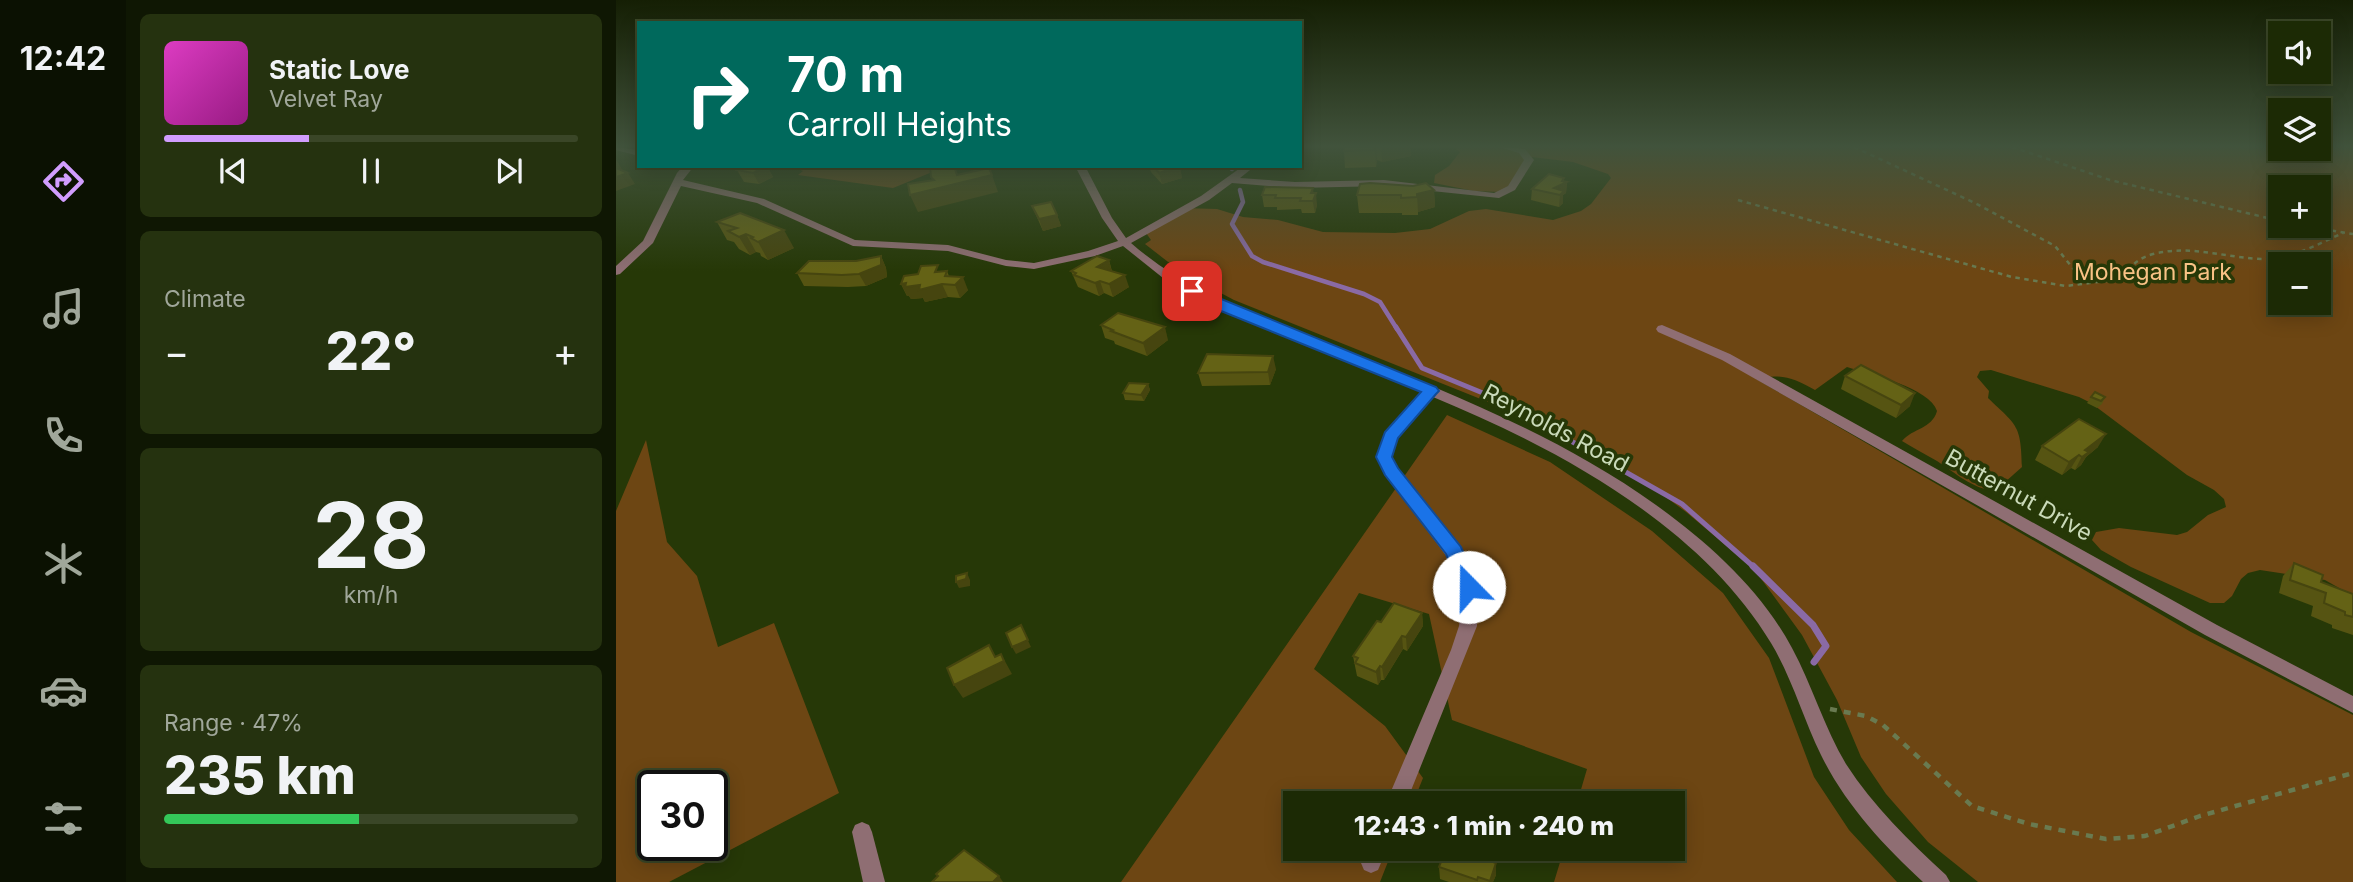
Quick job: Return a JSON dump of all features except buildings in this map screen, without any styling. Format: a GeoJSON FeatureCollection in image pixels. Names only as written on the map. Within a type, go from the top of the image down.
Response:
{"type":"FeatureCollection","features":[{"type":"Feature","properties":{"kind":"street"},"geometry":{"type":"LineString","coordinates":[[616,272],[648,243],[675,188]]}},
{"type":"Feature","properties":{"kind":"street"},"geometry":{"type":"LineString","coordinates":[[705,188],[760,201],[845,241],[948,247],[993,261],[1034,266],[1063,261],[1125,243],[1155,228],[1217,188]]}},
{"type":"Feature","properties":{"kind":"street","name":"Reynolds Road"},"geometry":{"type":"LineString","coordinates":[[1092,188],[1125,243],[1159,271],[1206,299],[1520,430],[1570,455],[1612,481],[1673,526],[1734,582],[1768,623],[1781,644],[1828,750],[1861,801],[1900,845],[1939,882]]}},
{"type":"Feature","properties":{"kind":"street"},"geometry":{"type":"LineString","coordinates":[[1430,188],[1495,196],[1512,188]]}},
{"type":"Feature","properties":{"kind":"street","name":"Butternut Drive"},"geometry":{"type":"LineString","coordinates":[[1662,329],[1726,356],[2221,636],[2353,705]]}},
{"type":"Feature","properties":{"kind":"street"},"geometry":{"type":"LineString","coordinates":[[1401,791],[1460,650],[1470,612],[1469,587],[1461,563],[1391,471],[1384,457],[1390,436],[1431,391]]}},
{"type":"Feature","properties":{"kind":"street"},"geometry":{"type":"LineString","coordinates":[[862,832],[874,882]]}},
{"type":"Feature","properties":{"kind":"path"},"geometry":{"type":"LineString","coordinates":[[1943,188],[2055,246],[2076,272],[2093,285]]}},
{"type":"Feature","properties":{"kind":"path"},"geometry":{"type":"LineString","coordinates":[[2144,188],[2268,218]]}},
{"type":"Feature","properties":{"kind":"path"},"geometry":{"type":"LineString","coordinates":[[1738,200],[2029,282],[2066,286],[2093,285],[2121,277],[2129,265],[2147,255],[2199,251],[2269,259],[2297,252],[2343,233]]}},
{"type":"Feature","properties":{"kind":"path"},"geometry":{"type":"LineString","coordinates":[[2331,231],[2353,234]]}},
{"type":"Feature","properties":{"kind":"path"},"geometry":{"type":"LineString","coordinates":[[1811,710],[1847,711],[1876,720],[1972,806],[2029,824],[2098,838],[2129,839],[2145,836],[2200,816],[2353,773]]}},
{"type":"Feature","properties":{"kind":"green space"},"geometry":{"type":"Polygon","coordinates":[[[1460,188],[1506,188],[1501,192],[1474,191],[1460,188]]]}},
{"type":"Feature","properties":{"kind":"green space","name":"Mohegan Park"},"geometry":{"type":"Polygon","coordinates":[[[1603,188],[2268,188],[2268,238],[2331,238],[2331,188],[2353,188],[2353,596],[2325,580],[2260,570],[2248,573],[2241,579],[2232,596],[2224,603],[2210,603],[2131,567],[2101,550],[2092,540],[2096,532],[2119,528],[2177,535],[2187,532],[2208,515],[2226,507],[2224,499],[2214,490],[2187,475],[2091,403],[2079,397],[1991,370],[1980,371],[1977,377],[1989,391],[1988,398],[2016,427],[2020,442],[2022,467],[1995,491],[1971,484],[1902,441],[1927,425],[1937,411],[1923,395],[1912,389],[1847,367],[1815,390],[1787,378],[1756,379],[2191,632],[2353,715],[2353,882],[1978,882],[1928,842],[1886,794],[1861,757],[1837,700],[1802,635],[1754,569],[1686,512],[1644,481],[1592,450],[1523,416],[1234,300],[1181,272],[1145,244],[1151,240],[1146,233],[1182,208],[1217,209],[1243,217],[1278,220],[1323,232],[1395,233],[1430,229],[1469,211],[1486,209],[1553,220],[1581,211],[1591,204],[1603,188]]]}},
{"type":"Feature","properties":{"kind":"green space"},"geometry":{"type":"Polygon","coordinates":[[[1447,415],[1550,462],[1652,531],[1723,593],[1769,658],[1814,777],[1849,830],[1897,882],[1554,882],[1560,861],[1685,861],[1685,791],[1581,791],[1587,769],[1452,720],[1429,614],[1359,593],[1314,669],[1385,726],[1423,778],[1418,791],[1283,791],[1283,861],[1388,861],[1380,882],[1121,882],[1447,415]]]}},
{"type":"Feature","properties":{"kind":"green space"},"geometry":{"type":"Polygon","coordinates":[[[646,440],[667,542],[697,576],[718,647],[774,623],[839,793],[728,851],[728,770],[637,770],[637,861],[709,861],[669,882],[616,882],[616,511],[646,440]]]}},
{"type":"Feature","properties":{"kind":"waterway"},"geometry":{"type":"LineString","coordinates":[[1240,190],[1243,202],[1232,224],[1252,256],[1263,262],[1364,294],[1380,302],[1397,329]]}},
{"type":"Feature","properties":{"kind":"waterway"},"geometry":{"type":"LineString","coordinates":[[1396,327],[1422,368],[1495,398],[1682,504],[1755,568]]}},
{"type":"Feature","properties":{"kind":"waterway"},"geometry":{"type":"LineString","coordinates":[[1753,566],[1813,625],[1826,646],[1814,662]]}},
{"type":"Feature","properties":{"kind":"route"},"geometry":{"type":"LineString","coordinates":[[1192,291],[1226,308],[1431,391],[1390,436],[1384,457],[1391,471],[1454,551],[1469,587]]}}]}
